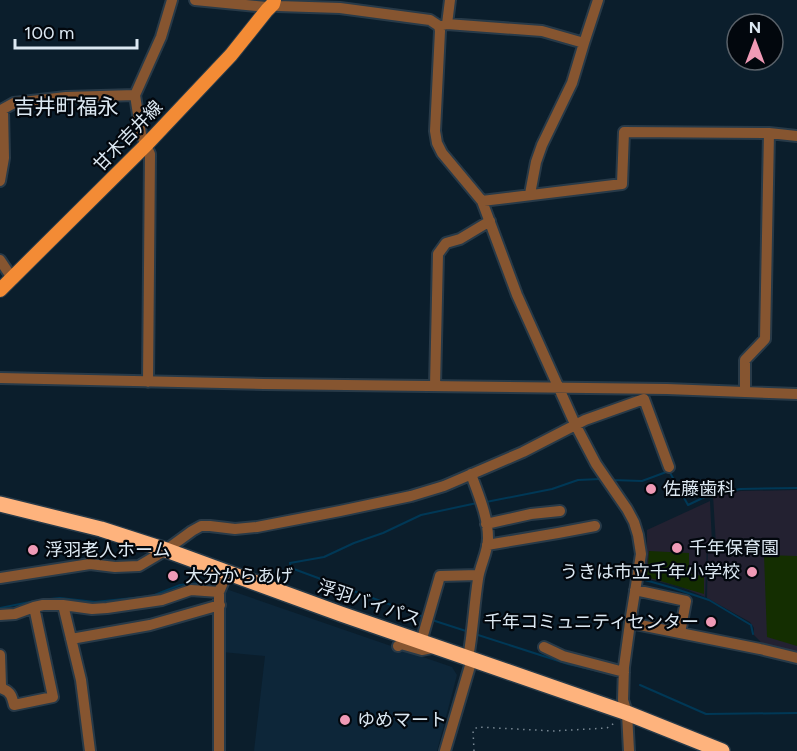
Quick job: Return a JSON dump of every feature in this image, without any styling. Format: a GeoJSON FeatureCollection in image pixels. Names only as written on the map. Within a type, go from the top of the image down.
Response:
{"type":"FeatureCollection","features":[{"type":"Feature","properties":{"kind":"highway","name":"浮羽バイパス"},"geometry":{"type":"LineString","coordinates":[[0,504],[101,529],[166,550],[339,620],[470,658],[621,717],[722,751]]}},
{"type":"Feature","properties":{"kind":"main road","name":"甘木吉井線"},"geometry":{"type":"LineString","coordinates":[[0,290],[147,144],[231,55],[273,2]]}},
{"type":"Feature","properties":{"kind":"street"},"geometry":{"type":"LineString","coordinates":[[148,382],[150,154],[141,134],[135,95],[161,37],[172,0]]}},
{"type":"Feature","properties":{"kind":"street"},"geometry":{"type":"LineString","coordinates":[[195,0],[266,7],[273,2],[278,6],[340,8],[430,20],[443,25],[542,31],[584,43]]}},
{"type":"Feature","properties":{"kind":"street"},"geometry":{"type":"LineString","coordinates":[[450,0],[440,31],[435,131],[437,143],[454,169],[482,201],[516,295],[575,424],[596,464],[627,509],[638,535],[641,554],[630,623],[621,717],[629,751]]}},
{"type":"Feature","properties":{"kind":"street"},"geometry":{"type":"LineString","coordinates":[[530,194],[536,162],[572,82],[598,0]]}},
{"type":"Feature","properties":{"kind":"street"},"geometry":{"type":"LineString","coordinates":[[0,181],[3,109],[14,103],[66,97],[135,95]]}},
{"type":"Feature","properties":{"kind":"street"},"geometry":{"type":"LineString","coordinates":[[482,201],[622,184],[624,132],[797,135]]}},
{"type":"Feature","properties":{"kind":"street"},"geometry":{"type":"LineString","coordinates":[[745,392],[746,360],[765,339],[769,133]]}},
{"type":"Feature","properties":{"kind":"street"},"geometry":{"type":"LineString","coordinates":[[435,386],[438,254],[446,243],[460,239],[490,221]]}},
{"type":"Feature","properties":{"kind":"street"},"geometry":{"type":"LineString","coordinates":[[0,260],[12,279]]}},
{"type":"Feature","properties":{"kind":"street"},"geometry":{"type":"LineString","coordinates":[[0,378],[667,389],[797,394]]}},
{"type":"Feature","properties":{"kind":"street"},"geometry":{"type":"LineString","coordinates":[[0,578],[90,564],[115,567],[139,566],[201,526],[235,529],[259,526],[340,512],[411,496],[444,486],[524,452],[575,424],[644,399],[669,467]]}},
{"type":"Feature","properties":{"kind":"street"},"geometry":{"type":"LineString","coordinates":[[445,751],[451,719],[470,658],[478,576],[488,538],[481,503],[471,474]]}},
{"type":"Feature","properties":{"kind":"street"},"geometry":{"type":"LineString","coordinates":[[486,524],[531,514],[560,511]]}},
{"type":"Feature","properties":{"kind":"street"},"geometry":{"type":"LineString","coordinates":[[487,545],[595,525]]}},
{"type":"Feature","properties":{"kind":"street"},"geometry":{"type":"LineString","coordinates":[[219,751],[219,592],[227,573]]}},
{"type":"Feature","properties":{"kind":"street"},"geometry":{"type":"LineString","coordinates":[[398,646],[401,644],[422,650],[428,644],[428,619],[440,576],[478,576]]}},
{"type":"Feature","properties":{"kind":"street"},"geometry":{"type":"LineString","coordinates":[[0,615],[15,614],[34,607],[63,605],[100,609],[162,600],[190,590],[219,592]]}},
{"type":"Feature","properties":{"kind":"street"},"geometry":{"type":"LineString","coordinates":[[635,591],[686,601],[680,633]]}},
{"type":"Feature","properties":{"kind":"street"},"geometry":{"type":"LineString","coordinates":[[63,605],[81,680],[90,751]]}},
{"type":"Feature","properties":{"kind":"street"},"geometry":{"type":"LineString","coordinates":[[71,639],[150,625],[220,605]]}},
{"type":"Feature","properties":{"kind":"street"},"geometry":{"type":"LineString","coordinates":[[0,655],[1,686],[11,694],[14,705],[52,697],[34,607]]}},
{"type":"Feature","properties":{"kind":"street"},"geometry":{"type":"LineString","coordinates":[[630,623],[797,658]]}},
{"type":"Feature","properties":{"kind":"street"},"geometry":{"type":"LineString","coordinates":[[544,648],[563,656],[624,672]]}},
{"type":"Feature","properties":{"kind":"path"},"geometry":{"type":"LineString","coordinates":[[474,751],[473,730],[478,727],[553,731],[607,728],[621,717]]}},
{"type":"Feature","properties":{"kind":"shaded area","name":"うきは市立千年小学校"},"geometry":{"type":"Polygon","coordinates":[[[797,490],[797,656],[762,647],[754,635],[754,628],[750,622],[707,598],[708,545],[716,545],[713,495],[741,491],[797,490]]]}},
{"type":"Feature","properties":{"kind":"shaded area","name":"千年保育園"},"geometry":{"type":"Polygon","coordinates":[[[710,501],[712,543],[707,544],[705,597],[679,586],[644,578],[647,530],[710,501]]]}},
{"type":"Feature","properties":{"kind":"shaded area"},"geometry":{"type":"Polygon","coordinates":[[[226,589],[452,667],[457,675],[437,751],[254,751],[265,656],[222,652],[223,595],[226,589]]]}},
{"type":"Feature","properties":{"kind":"green space"},"geometry":{"type":"Polygon","coordinates":[[[649,551],[689,553],[689,574],[704,576],[704,594],[647,577],[649,551]]]}},
{"type":"Feature","properties":{"kind":"green space"},"geometry":{"type":"Polygon","coordinates":[[[764,555],[797,556],[797,646],[767,637],[764,555]]]}},
{"type":"Feature","properties":{"kind":"waterway"},"geometry":{"type":"LineString","coordinates":[[612,480],[642,481],[669,471],[688,505],[709,495],[740,489],[797,488]]}},
{"type":"Feature","properties":{"kind":"waterway"},"geometry":{"type":"LineString","coordinates":[[486,502],[552,489],[578,480],[600,479]]}},
{"type":"Feature","properties":{"kind":"waterway"},"geometry":{"type":"LineString","coordinates":[[424,617],[291,568],[290,563],[324,557],[421,515],[477,503]]}},
{"type":"Feature","properties":{"kind":"waterway"},"geometry":{"type":"LineString","coordinates":[[645,580],[709,600],[751,625],[753,634]]}},
{"type":"Feature","properties":{"kind":"waterway"},"geometry":{"type":"LineString","coordinates":[[0,608],[60,598],[95,602],[152,596],[180,585],[211,582]]}},
{"type":"Feature","properties":{"kind":"waterway"},"geometry":{"type":"LineString","coordinates":[[432,620],[469,632]]}},
{"type":"Feature","properties":{"kind":"waterway"},"geometry":{"type":"LineString","coordinates":[[475,634],[568,664],[607,673]]}},
{"type":"Feature","properties":{"kind":"waterway"},"geometry":{"type":"LineString","coordinates":[[640,685],[706,714],[797,713]]}},
{"type":"Feature","properties":{"kind":"place","name":"佐藤歯科"},"geometry":{"type":"Point","coordinates":[651,489]}},
{"type":"Feature","properties":{"kind":"place","name":"千年保育園"},"geometry":{"type":"Point","coordinates":[677,548]}},
{"type":"Feature","properties":{"kind":"place","name":"浮羽老人ホーム"},"geometry":{"type":"Point","coordinates":[33,550]}},
{"type":"Feature","properties":{"kind":"place","name":"うきは市立千年小学校"},"geometry":{"type":"Point","coordinates":[752,572]}},
{"type":"Feature","properties":{"kind":"place","name":"大分からあげ"},"geometry":{"type":"Point","coordinates":[173,576]}},
{"type":"Feature","properties":{"kind":"place","name":"千年コミュニティセンター"},"geometry":{"type":"Point","coordinates":[711,622]}},
{"type":"Feature","properties":{"kind":"place","name":"ゆめマート"},"geometry":{"type":"Point","coordinates":[345,720]}},
{"type":"Feature","properties":{"kind":"district","name":"吉井町福永"},"geometry":{"type":"Point","coordinates":[66,106]}}]}
